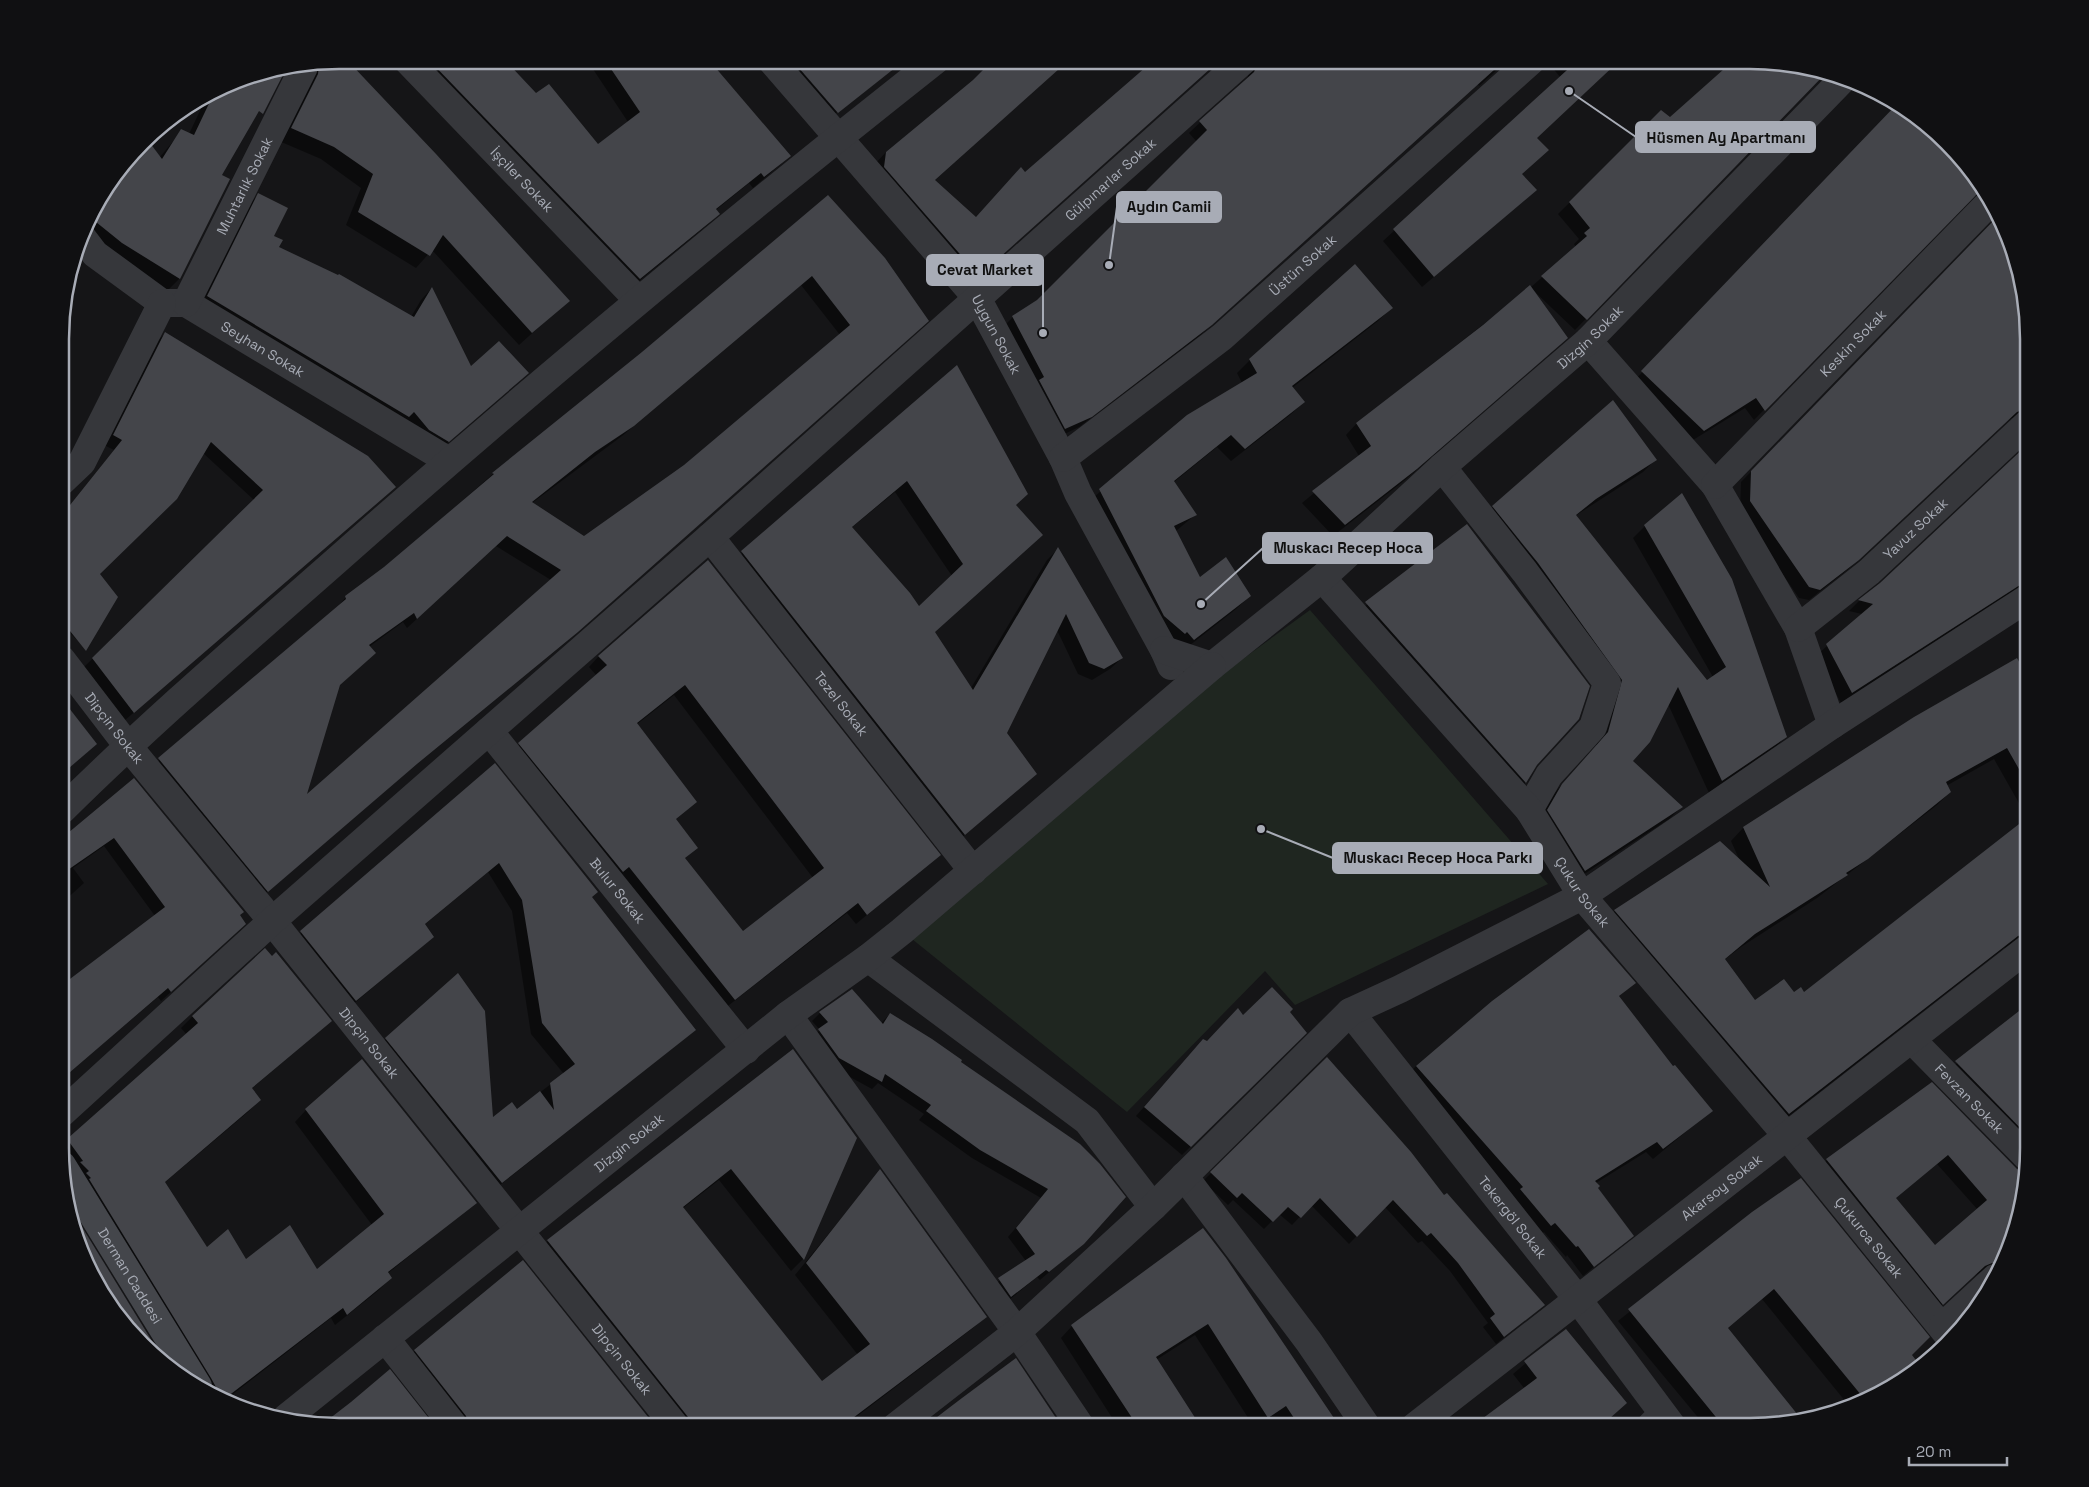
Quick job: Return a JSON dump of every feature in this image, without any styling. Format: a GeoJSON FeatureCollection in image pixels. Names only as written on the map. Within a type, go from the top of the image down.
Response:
{"type":"FeatureCollection","features":[{"type":"Feature","properties":{"kind":"main road","name":"Derman Caddesi"},"geometry":{"type":"LineString","coordinates":[[70,1179],[191,1374]]}},
{"type":"Feature","properties":{"kind":"street","name":"İşçiler Sokak"},"geometry":{"type":"LineString","coordinates":[[416,69],[638,300]]}},
{"type":"Feature","properties":{"kind":"street","name":"Uygun Sokak"},"geometry":{"type":"LineString","coordinates":[[779,69],[977,298],[1063,458],[1078,492],[1164,650],[1180,693]]}},
{"type":"Feature","properties":{"kind":"street"},"geometry":{"type":"LineString","coordinates":[[69,803],[127,745],[449,461],[638,300],[925,69]]}},
{"type":"Feature","properties":{"kind":"street","name":"Gülpınarlar Sokak"},"geometry":{"type":"LineString","coordinates":[[69,1107],[272,921],[710,537],[1234,69]]}},
{"type":"Feature","properties":{"kind":"street","name":"Üstün Sokak"},"geometry":{"type":"LineString","coordinates":[[1063,458],[1222,337],[1522,69]]}},
{"type":"Feature","properties":{"kind":"street","name":"Muhtarlık Sokak"},"geometry":{"type":"LineString","coordinates":[[69,474],[82,462],[174,303],[302,71]]}},
{"type":"Feature","properties":{"kind":"street","name":"Dizgin Sokak"},"geometry":{"type":"LineString","coordinates":[[291,1414],[788,1015],[868,958],[973,871],[1212,666],[1322,578],[1442,467],[1588,341],[1839,84]]}},
{"type":"Feature","properties":{"kind":"street","name":"Keskin Sokak"},"geometry":{"type":"LineString","coordinates":[[1715,485],[1986,207]]}},
{"type":"Feature","properties":{"kind":"street","name":"Seyhan Sokak"},"geometry":{"type":"LineString","coordinates":[[86,242],[96,254],[174,303],[449,461]]}},
{"type":"Feature","properties":{"kind":"street"},"geometry":{"type":"LineString","coordinates":[[1588,341],[1715,485],[1798,628],[1832,726]]}},
{"type":"Feature","properties":{"kind":"street","name":"Yavuz Sokak"},"geometry":{"type":"LineString","coordinates":[[1798,628],[1869,572],[2020,430]]}},
{"type":"Feature","properties":{"kind":"street"},"geometry":{"type":"LineString","coordinates":[[1442,467],[1525,572],[1607,683],[1593,727],[1548,775],[1529,810]]}},
{"type":"Feature","properties":{"kind":"street","name":"Tezel Sokak"},"geometry":{"type":"LineString","coordinates":[[710,537],[973,871]]}},
{"type":"Feature","properties":{"kind":"street","name":"Çukur Sokak"},"geometry":{"type":"LineString","coordinates":[[1322,578],[1529,810],[1582,896],[1787,1136]]}},
{"type":"Feature","properties":{"kind":"street"},"geometry":{"type":"LineString","coordinates":[[906,1418],[1016,1332],[1153,1207],[1350,1012],[1400,989],[1582,896],[1832,726],[2020,608]]}},
{"type":"Feature","properties":{"kind":"street"},"geometry":{"type":"LineString","coordinates":[[1164,650],[1212,666]]}},
{"type":"Feature","properties":{"kind":"street","name":"Dipçin Sokak"},"geometry":{"type":"LineString","coordinates":[[69,669],[127,745],[272,921],[670,1418]]}},
{"type":"Feature","properties":{"kind":"street","name":"Bulur Sokak"},"geometry":{"type":"LineString","coordinates":[[489,731],[746,1050]]}},
{"type":"Feature","properties":{"kind":"street","name":"Akarsoy Sokak"},"geometry":{"type":"LineString","coordinates":[[1426,1418],[1579,1301],[2020,954]]}},
{"type":"Feature","properties":{"kind":"street"},"geometry":{"type":"LineString","coordinates":[[868,958],[1088,1121],[1153,1207]]}},
{"type":"Feature","properties":{"kind":"street","name":"Tekergöl Sokak"},"geometry":{"type":"LineString","coordinates":[[1350,1012],[1579,1301],[1657,1418]]}},
{"type":"Feature","properties":{"kind":"street"},"geometry":{"type":"LineString","coordinates":[[788,1015],[1016,1332],[1075,1418]]}},
{"type":"Feature","properties":{"kind":"street","name":"Fevzan Sokak"},"geometry":{"type":"LineString","coordinates":[[1912,1040],[2020,1150]]}},
{"type":"Feature","properties":{"kind":"street","name":"Çukurca Sokak"},"geometry":{"type":"LineString","coordinates":[[1787,1136],[1947,1332]]}},
{"type":"Feature","properties":{"kind":"street"},"geometry":{"type":"LineString","coordinates":[[1184,1176],[1309,1342],[1361,1418]]}},
{"type":"Feature","properties":{"kind":"street"},"geometry":{"type":"LineString","coordinates":[[1947,1332],[1966,1310]]}},
{"type":"Feature","properties":{"kind":"street"},"geometry":{"type":"LineString","coordinates":[[385,1338],[448,1418]]}},
{"type":"Feature","properties":{"kind":"shaded area"},"geometry":{"type":"Polygon","coordinates":[[[1310,610],[1548,884],[1295,1005],[1265,971],[1127,1112],[902,931],[1086,773],[1310,610]]]}},
{"type":"Feature","properties":{"kind":"building"},"geometry":{"type":"Polygon","coordinates":[[[318,69],[356,69],[570,301],[532,333],[443,235],[430,256],[358,212],[373,174],[334,147],[291,128],[318,74],[318,69]]]}},
{"type":"Feature","properties":{"kind":"building"},"geometry":{"type":"Polygon","coordinates":[[[438,69],[513,69],[536,93],[549,84],[598,144],[640,112],[611,69],[717,69],[791,156],[764,177],[761,173],[716,209],[720,214],[640,279],[438,69]]]}},
{"type":"Feature","properties":{"kind":"building"},"geometry":{"type":"Polygon","coordinates":[[[800,69],[894,69],[838,113],[800,69]]]}},
{"type":"Feature","properties":{"kind":"building"},"geometry":{"type":"Polygon","coordinates":[[[984,69],[1059,69],[935,180],[976,217],[1021,167],[1025,172],[1144,69],[1210,69],[979,276],[884,167],[886,152],[984,69]]]}},
{"type":"Feature","properties":{"kind":"building"},"geometry":{"type":"Polygon","coordinates":[[[1255,69],[1495,69],[1212,325],[1092,417],[1065,429],[1039,380],[1044,377],[1012,316],[1037,300],[1207,130],[1199,121],[1255,69]]]}},
{"type":"Feature","properties":{"kind":"building"},"geometry":{"type":"Polygon","coordinates":[[[1568,69],[1610,69],[1537,138],[1549,150],[1522,174],[1537,190],[1434,277],[1393,229],[1568,69]]]}},
{"type":"Feature","properties":{"kind":"building"},"geometry":{"type":"Polygon","coordinates":[[[1724,69],[1768,69],[1821,78],[1587,320],[1541,276],[1587,236],[1584,233],[1590,228],[1569,202],[1661,110],[1670,117],[1724,69]]]}},
{"type":"Feature","properties":{"kind":"building"},"geometry":{"type":"Polygon","coordinates":[[[283,75],[263,114],[259,111],[222,175],[230,179],[180,279],[122,243],[96,222],[114,189],[151,145],[162,159],[181,129],[194,135],[210,102],[235,89],[283,75]]]}},
{"type":"Feature","properties":{"kind":"building"},"geometry":{"type":"Polygon","coordinates":[[[1892,109],[1915,125],[1941,148],[1964,174],[1978,193],[1765,411],[1756,398],[1704,431],[1641,371],[1892,109]]]}},
{"type":"Feature","properties":{"kind":"building"},"geometry":{"type":"Polygon","coordinates":[[[258,193],[288,208],[274,236],[283,240],[279,247],[339,274],[414,317],[432,287],[471,366],[499,341],[529,373],[449,442],[429,430],[414,412],[409,417],[207,296],[258,193]]]}},
{"type":"Feature","properties":{"kind":"building"},"geometry":{"type":"Polygon","coordinates":[[[828,195],[885,258],[929,321],[578,632],[417,764],[268,892],[158,758],[346,599],[345,596],[384,567],[494,474],[492,473],[642,352],[828,195]],[[812,276],[634,426],[595,452],[532,502],[584,536],[684,465],[850,325],[812,276]],[[507,536],[417,619],[414,613],[369,645],[376,653],[340,685],[307,794],[561,570],[507,536]]]}},
{"type":"Feature","properties":{"kind":"building"},"geometry":{"type":"Polygon","coordinates":[[[1993,221],[2006,252],[2018,303],[2020,321],[2020,411],[1859,560],[1820,590],[1809,587],[1750,501],[1751,471],[1993,221]]]}},
{"type":"Feature","properties":{"kind":"building"},"geometry":{"type":"Polygon","coordinates":[[[1355,264],[1393,308],[1292,386],[1305,402],[1245,449],[1231,435],[1174,481],[1197,515],[1174,526],[1200,577],[1226,557],[1251,596],[1194,640],[1187,632],[1185,634],[1164,616],[1099,489],[1187,415],[1257,373],[1249,359],[1355,264]]]}},
{"type":"Feature","properties":{"kind":"building"},"geometry":{"type":"Polygon","coordinates":[[[1530,285],[1568,338],[1417,469],[1345,525],[1312,491],[1371,446],[1356,423],[1483,325],[1530,285]]]}},
{"type":"Feature","properties":{"kind":"building"},"geometry":{"type":"Polygon","coordinates":[[[165,332],[368,456],[396,487],[134,713],[92,658],[263,490],[211,442],[177,499],[100,574],[118,597],[86,651],[69,630],[69,506],[122,440],[113,435],[165,332]]]}},
{"type":"Feature","properties":{"kind":"building"},"geometry":{"type":"Polygon","coordinates":[[[957,365],[1028,494],[1016,505],[1043,535],[935,632],[973,690],[1058,547],[1123,658],[1104,669],[1089,663],[1066,614],[1007,733],[1037,774],[965,835],[741,551],[957,365]],[[907,481],[852,527],[910,593],[919,606],[963,564],[907,481]]]}},
{"type":"Feature","properties":{"kind":"building"},"geometry":{"type":"Polygon","coordinates":[[[1613,400],[1657,460],[1596,499],[1576,515],[1707,680],[1726,667],[1644,525],[1682,493],[1732,579],[1787,737],[1722,781],[1678,687],[1650,742],[1633,761],[1683,807],[1585,871],[1547,810],[1562,784],[1608,732],[1622,680],[1538,563],[1492,506],[1613,400]]]}},
{"type":"Feature","properties":{"kind":"building"},"geometry":{"type":"Polygon","coordinates":[[[2020,452],[2020,585],[1852,693],[1826,644],[1873,604],[1858,600],[1880,583],[2020,452]]]}},
{"type":"Feature","properties":{"kind":"building"},"geometry":{"type":"Polygon","coordinates":[[[1467,524],[1590,686],[1579,719],[1537,765],[1526,783],[1365,602],[1467,524]]]}},
{"type":"Feature","properties":{"kind":"building"},"geometry":{"type":"Polygon","coordinates":[[[708,560],[941,855],[867,915],[858,903],[735,1000],[629,867],[623,872],[518,743],[607,665],[598,656],[708,560]],[[685,685],[637,723],[697,802],[676,819],[698,848],[685,858],[743,931],[824,868],[685,685]]]}},
{"type":"Feature","properties":{"kind":"building"},"geometry":{"type":"Polygon","coordinates":[[[2017,658],[2020,663],[2020,771],[2007,748],[1946,782],[1951,792],[1868,859],[1846,873],[1848,875],[1755,934],[1725,959],[1755,1000],[1784,979],[1794,992],[1801,987],[1804,992],[2020,823],[2020,935],[1789,1114],[1614,910],[1720,841],[1770,887],[1743,827],[1914,717],[2017,658]]]}},
{"type":"Feature","properties":{"kind":"building"},"geometry":{"type":"Polygon","coordinates":[[[69,708],[97,744],[69,768],[69,708]]]}},
{"type":"Feature","properties":{"kind":"building"},"geometry":{"type":"Polygon","coordinates":[[[495,763],[598,892],[592,897],[696,1030],[502,1183],[385,1038],[458,973],[485,1011],[493,1117],[512,1102],[517,1109],[540,1091],[554,1110],[550,1083],[575,1064],[542,1023],[522,900],[499,863],[425,924],[434,937],[356,1001],[300,931],[495,763]]]}},
{"type":"Feature","properties":{"kind":"building"},"geometry":{"type":"Polygon","coordinates":[[[134,778],[244,912],[240,915],[246,924],[171,992],[168,988],[69,1073],[69,980],[165,907],[114,838],[69,869],[69,832],[134,778]]]}},
{"type":"Feature","properties":{"kind":"building"},"geometry":{"type":"Polygon","coordinates":[[[1589,929],[1636,983],[1619,996],[1673,1066],[1675,1065],[1713,1111],[1663,1149],[1657,1142],[1595,1181],[1600,1186],[1598,1188],[1634,1236],[1594,1267],[1578,1246],[1576,1247],[1555,1223],[1551,1226],[1520,1189],[1523,1187],[1416,1066],[1492,1001],[1589,929]]]}},
{"type":"Feature","properties":{"kind":"building"},"geometry":{"type":"Polygon","coordinates":[[[265,948],[272,956],[276,952],[332,1021],[252,1088],[261,1100],[165,1182],[207,1247],[228,1229],[246,1259],[290,1225],[317,1269],[384,1214],[305,1109],[362,1059],[477,1203],[388,1272],[392,1278],[347,1315],[343,1308],[229,1395],[217,1389],[89,1179],[91,1178],[86,1173],[89,1171],[80,1162],[83,1161],[69,1142],[69,1137],[198,1023],[192,1016],[265,948]]]}},
{"type":"Feature","properties":{"kind":"building"},"geometry":{"type":"Polygon","coordinates":[[[1272,987],[1293,1009],[1290,1012],[1307,1033],[1191,1147],[1144,1107],[1203,1039],[1207,1041],[1238,1008],[1243,1015],[1272,987]]]}},
{"type":"Feature","properties":{"kind":"building"},"geometry":{"type":"Polygon","coordinates":[[[852,989],[883,1024],[890,1013],[932,1039],[962,1060],[961,1062],[1080,1144],[1100,1164],[1126,1197],[1084,1244],[1049,1272],[1046,1270],[1011,1297],[998,1278],[1035,1254],[1016,1228],[1048,1189],[980,1150],[926,1111],[931,1105],[885,1074],[882,1082],[839,1058],[818,1029],[828,1022],[819,1012],[852,989]]]}},
{"type":"Feature","properties":{"kind":"building"},"geometry":{"type":"Polygon","coordinates":[[[2020,1010],[2020,1128],[1955,1061],[2020,1010]]]}},
{"type":"Feature","properties":{"kind":"building"},"geometry":{"type":"Polygon","coordinates":[[[793,1049],[857,1138],[804,1260],[731,1169],[683,1207],[822,1381],[870,1344],[806,1263],[880,1169],[987,1317],[853,1418],[688,1418],[547,1240],[793,1049]]]}},
{"type":"Feature","properties":{"kind":"building"},"geometry":{"type":"Polygon","coordinates":[[[1327,1057],[1411,1152],[1444,1195],[1447,1193],[1545,1305],[1504,1337],[1490,1318],[1495,1314],[1458,1263],[1431,1233],[1427,1236],[1393,1200],[1357,1237],[1320,1198],[1301,1218],[1288,1207],[1273,1222],[1242,1193],[1237,1198],[1210,1172],[1327,1057]]]}},
{"type":"Feature","properties":{"kind":"building"},"geometry":{"type":"Polygon","coordinates":[[[1932,1082],[2020,1170],[2011,1218],[1994,1263],[1985,1266],[1943,1305],[1826,1159],[1932,1082]],[[1948,1155],[1896,1198],[1935,1245],[1987,1200],[1948,1155]]]}},
{"type":"Feature","properties":{"kind":"building"},"geometry":{"type":"Polygon","coordinates":[[[1801,1178],[1930,1337],[1912,1355],[1916,1361],[1900,1373],[1861,1395],[1774,1289],[1728,1328],[1797,1414],[1768,1418],[1717,1418],[1628,1309],[1752,1212],[1801,1178]]]}},
{"type":"Feature","properties":{"kind":"building"},"geometry":{"type":"Polygon","coordinates":[[[79,1223],[154,1345],[136,1326],[114,1298],[89,1252],[79,1223]]]}},
{"type":"Feature","properties":{"kind":"building"},"geometry":{"type":"Polygon","coordinates":[[[1203,1228],[1226,1258],[1334,1418],[1294,1418],[1286,1406],[1268,1418],[1208,1324],[1156,1357],[1195,1418],[1132,1418],[1071,1325],[1203,1228]]]}},
{"type":"Feature","properties":{"kind":"building"},"geometry":{"type":"Polygon","coordinates":[[[523,1260],[649,1418],[467,1418],[414,1350],[523,1260]]]}},
{"type":"Feature","properties":{"kind":"building"},"geometry":{"type":"Polygon","coordinates":[[[1566,1329],[1627,1403],[1610,1418],[1483,1418],[1537,1378],[1524,1361],[1566,1329]]]}},
{"type":"Feature","properties":{"kind":"building"},"geometry":{"type":"Polygon","coordinates":[[[1016,1358],[1056,1418],[936,1418],[1016,1358]]]}},
{"type":"Feature","properties":{"kind":"building"},"geometry":{"type":"Polygon","coordinates":[[[390,1369],[429,1418],[330,1418],[390,1369]]]}},
{"type":"Feature","properties":{"kind":"place","name":"Hüsmen Ay Apartmanı"},"geometry":{"type":"Point","coordinates":[1569,91]}},
{"type":"Feature","properties":{"kind":"place","name":"Aydın Camii"},"geometry":{"type":"Point","coordinates":[1109,265]}},
{"type":"Feature","properties":{"kind":"place","name":"Cevat Market"},"geometry":{"type":"Point","coordinates":[1043,333]}},
{"type":"Feature","properties":{"kind":"place","name":"Muskacı Recep Hoca"},"geometry":{"type":"Point","coordinates":[1201,604]}},
{"type":"Feature","properties":{"kind":"place","name":"Muskacı Recep Hoca Parkı"},"geometry":{"type":"Point","coordinates":[1261,829]}}]}
